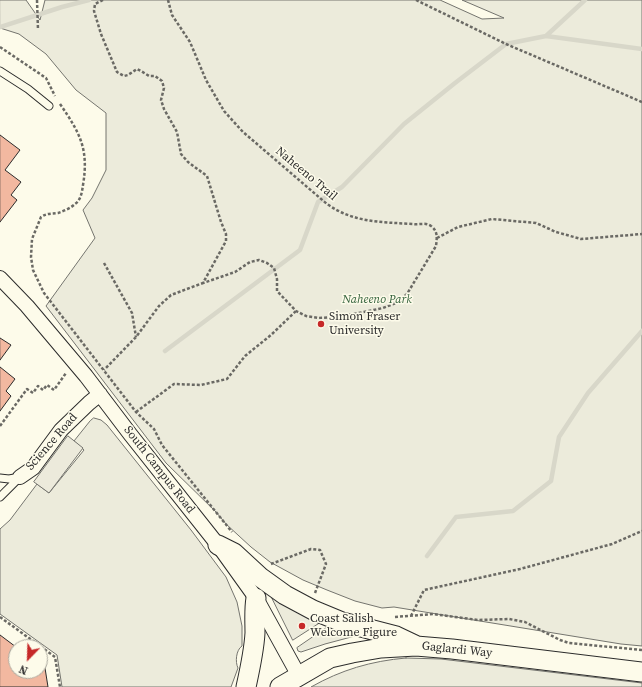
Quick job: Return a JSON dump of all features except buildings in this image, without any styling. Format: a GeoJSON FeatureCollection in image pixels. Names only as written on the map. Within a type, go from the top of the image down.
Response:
{"type":"FeatureCollection","features":[{"type":"Feature","properties":{"kind":"street","name":"South Campus Road"},"geometry":{"type":"LineString","coordinates":[[0,278],[27,306],[100,394],[218,545],[256,598],[298,676]]}},
{"type":"Feature","properties":{"kind":"street","name":"Science Road"},"geometry":{"type":"LineString","coordinates":[[20,477],[33,468],[61,430],[100,394]]}},
{"type":"Feature","properties":{"kind":"street"},"geometry":{"type":"LineString","coordinates":[[218,545],[234,553],[260,577],[285,595],[313,610],[342,622],[396,636],[416,646]]}},
{"type":"Feature","properties":{"kind":"street"},"geometry":{"type":"LineString","coordinates":[[246,687],[254,640],[256,598]]}},
{"type":"Feature","properties":{"kind":"street","name":"Gaglardi Way"},"geometry":{"type":"LineString","coordinates":[[280,687],[330,658],[352,652],[416,646],[642,672]]}},
{"type":"Feature","properties":{"kind":"lane"},"geometry":{"type":"LineString","coordinates":[[0,71],[28,89],[49,106]]}},
{"type":"Feature","properties":{"kind":"lane"},"geometry":{"type":"LineString","coordinates":[[0,497],[20,477]]}},
{"type":"Feature","properties":{"kind":"lane","name":"Science Road"},"geometry":{"type":"LineString","coordinates":[[0,478],[9,479],[20,477]]}},
{"type":"Feature","properties":{"kind":"path"},"geometry":{"type":"LineString","coordinates":[[37,0],[38,30]]}},
{"type":"Feature","properties":{"kind":"path"},"geometry":{"type":"LineString","coordinates":[[103,0],[95,4],[94,11],[101,34],[117,72],[124,76],[137,69],[149,76],[159,77],[164,88],[161,100],[164,109],[177,132],[181,154],[188,162],[207,176],[226,234],[226,241],[203,283]]}},
{"type":"Feature","properties":{"kind":"path","name":"Naheeno Trail"},"geometry":{"type":"LineString","coordinates":[[168,0],[172,15],[190,42],[206,80],[224,112],[243,132],[339,212],[354,218],[431,225],[436,231],[437,238]]}},
{"type":"Feature","properties":{"kind":"path"},"geometry":{"type":"LineString","coordinates":[[416,0],[506,44],[642,102]]}},
{"type":"Feature","properties":{"kind":"path"},"geometry":{"type":"LineString","coordinates":[[0,47],[46,78],[59,102],[72,121],[83,143],[85,154],[82,194],[79,200],[64,211],[49,213],[41,217],[32,239],[31,257],[33,270],[44,293],[136,412],[154,429],[162,445],[236,537]]}},
{"type":"Feature","properties":{"kind":"path"},"geometry":{"type":"LineString","coordinates":[[104,370],[136,337],[159,306],[171,294],[235,272],[250,262],[259,260],[274,268],[277,279],[277,291],[296,311],[306,316],[319,318],[339,317],[383,308],[396,303],[407,294],[436,246],[437,238],[458,227],[492,219],[536,223],[556,232],[581,239],[642,234]]}},
{"type":"Feature","properties":{"kind":"path"},"geometry":{"type":"LineString","coordinates":[[104,263],[132,313],[136,337]]}},
{"type":"Feature","properties":{"kind":"path"},"geometry":{"type":"LineString","coordinates":[[136,412],[174,384],[201,385],[227,379],[245,356],[271,335],[296,311]]}},
{"type":"Feature","properties":{"kind":"path"},"geometry":{"type":"LineString","coordinates":[[0,426],[27,389],[33,393],[38,386],[43,390],[47,385],[54,390],[67,371]]}},
{"type":"Feature","properties":{"kind":"path"},"geometry":{"type":"LineString","coordinates":[[411,616],[424,590],[520,569],[612,544],[642,531]]}},
{"type":"Feature","properties":{"kind":"path"},"geometry":{"type":"LineString","coordinates":[[271,564],[311,549],[320,550],[326,564],[314,593],[321,596]]}},
{"type":"Feature","properties":{"kind":"path"},"geometry":{"type":"LineString","coordinates":[[265,560],[276,568]]}},
{"type":"Feature","properties":{"kind":"path"},"geometry":{"type":"LineString","coordinates":[[388,616],[395,617],[433,614],[478,620],[509,618],[525,622],[569,643],[642,650]]}},
{"type":"Feature","properties":{"kind":"path"},"geometry":{"type":"LineString","coordinates":[[0,617],[55,657],[60,687]]}},
{"type":"Feature","properties":{"kind":"green space","name":"Naheeno Park"},"geometry":{"type":"Polygon","coordinates":[[[0,0],[26,0],[40,20],[45,0],[440,0],[482,19],[504,18],[462,0],[642,0],[642,646],[621,644],[394,607],[382,608],[355,601],[303,580],[270,562],[226,524],[216,512],[166,463],[46,306],[95,238],[83,210],[92,198],[106,170],[106,113],[76,90],[46,54],[19,34],[0,28],[0,0]]]}},
{"type":"Feature","properties":{"kind":"green space"},"geometry":{"type":"Polygon","coordinates":[[[94,418],[101,420],[107,425],[191,530],[226,577],[237,602],[242,626],[242,646],[237,653],[236,659],[238,668],[231,687],[62,687],[57,655],[48,649],[48,639],[35,639],[0,614],[0,529],[10,520],[37,484],[49,493],[84,450],[74,441],[94,418]]]}},
{"type":"Feature","properties":{"kind":"green space"},"geometry":{"type":"Polygon","coordinates":[[[270,594],[321,622],[293,640],[270,594]]]}},
{"type":"Feature","properties":{"kind":"green space"},"geometry":{"type":"Polygon","coordinates":[[[329,626],[355,636],[301,652],[298,651],[297,648],[329,626]]]}},
{"type":"Feature","properties":{"kind":"green space"},"geometry":{"type":"Polygon","coordinates":[[[406,658],[441,659],[642,683],[642,687],[311,687],[357,667],[381,661],[406,658]]]}},
{"type":"Feature","properties":{"kind":"shaded area"},"geometry":{"type":"Polygon","coordinates":[[[68,436],[83,448],[49,493],[34,482],[68,436]]]}},
{"type":"Feature","properties":{"kind":"waterway"},"geometry":{"type":"LineString","coordinates":[[0,27],[89,0]]}},
{"type":"Feature","properties":{"kind":"waterway"},"geometry":{"type":"LineString","coordinates":[[546,36],[585,0]]}},
{"type":"Feature","properties":{"kind":"waterway"},"geometry":{"type":"LineString","coordinates":[[165,351],[300,250],[318,202],[342,187],[404,124],[506,44],[546,36],[642,49]]}},
{"type":"Feature","properties":{"kind":"waterway"},"geometry":{"type":"LineString","coordinates":[[427,556],[456,517],[513,511],[551,481],[559,437],[588,393],[642,331]]}},
{"type":"Feature","properties":{"kind":"place","name":"Simon Fraser University"},"geometry":{"type":"Point","coordinates":[321,324]}},
{"type":"Feature","properties":{"kind":"place","name":"Coast Salish Welcome Figure"},"geometry":{"type":"Point","coordinates":[302,626]}}]}
